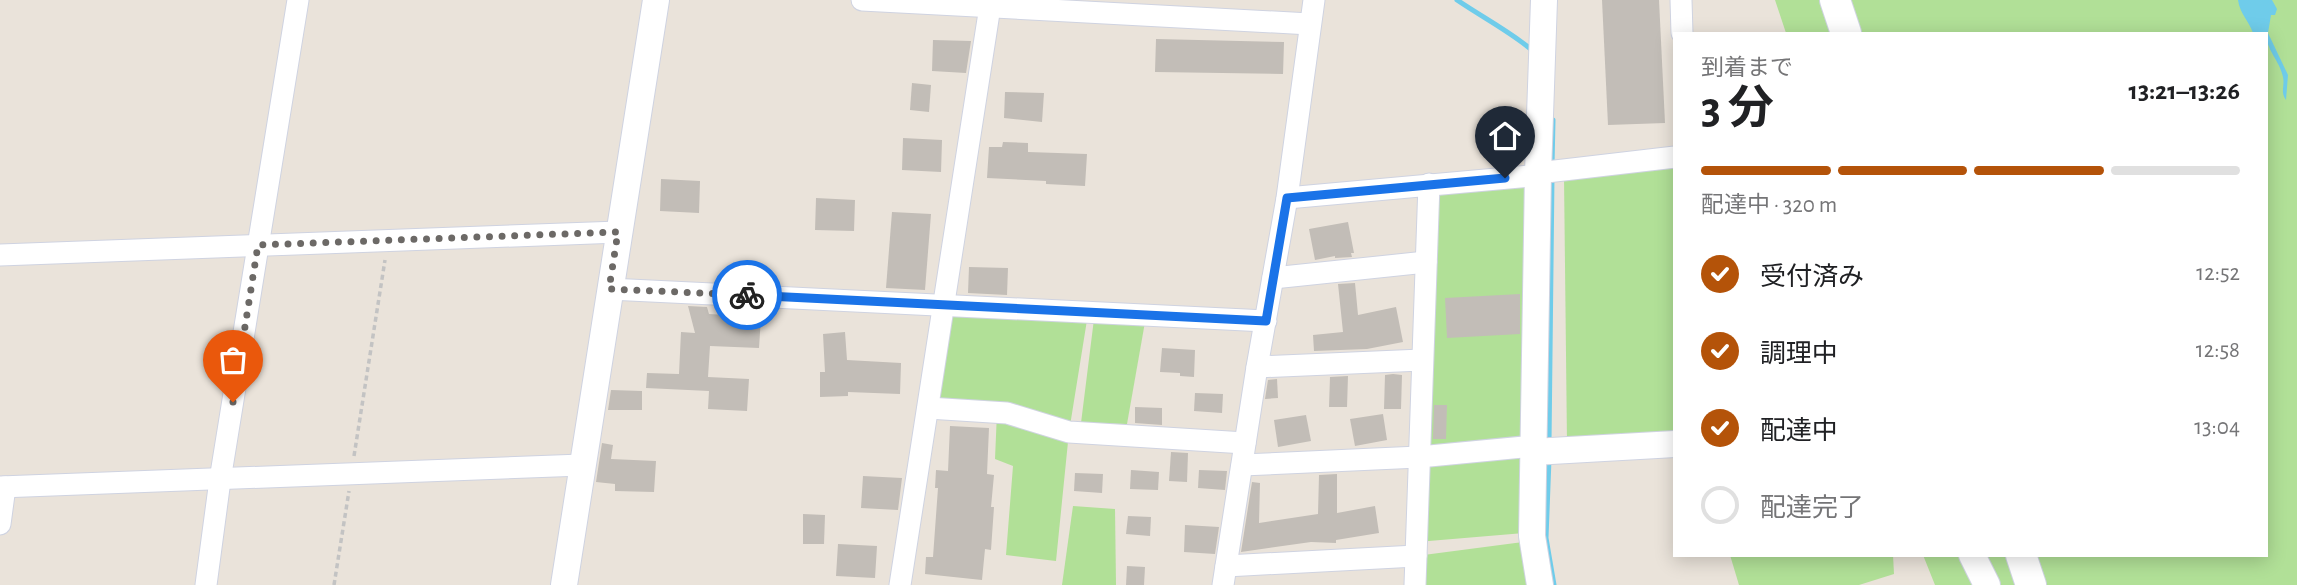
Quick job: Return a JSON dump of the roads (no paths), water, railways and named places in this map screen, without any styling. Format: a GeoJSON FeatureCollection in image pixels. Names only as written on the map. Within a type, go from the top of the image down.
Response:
{"type":"FeatureCollection","features":[{"type":"Feature","properties":{"kind":"main road"},"geometry":{"type":"LineString","coordinates":[[1835,0],[1846,32]]}},
{"type":"Feature","properties":{"kind":"main road"},"geometry":{"type":"LineString","coordinates":[[2022,557],[2031,585]]}},
{"type":"Feature","properties":{"kind":"street"},"geometry":{"type":"LineString","coordinates":[[206,585],[220,480],[298,0]]}},
{"type":"Feature","properties":{"kind":"street"},"geometry":{"type":"LineString","coordinates":[[564,585],[656,0]]}},
{"type":"Feature","properties":{"kind":"street"},"geometry":{"type":"LineString","coordinates":[[862,0],[990,3],[1310,23]]}},
{"type":"Feature","properties":{"kind":"street"},"geometry":{"type":"LineString","coordinates":[[1314,0],[1287,198],[1257,367],[1225,575],[1416,556]]}},
{"type":"Feature","properties":{"kind":"street"},"geometry":{"type":"LineString","coordinates":[[1540,585],[1532,536],[1538,173],[1544,0]]}},
{"type":"Feature","properties":{"kind":"street"},"geometry":{"type":"LineString","coordinates":[[1681,0],[1682,32]]}},
{"type":"Feature","properties":{"kind":"street"},"geometry":{"type":"LineString","coordinates":[[900,585],[990,3]]}},
{"type":"Feature","properties":{"kind":"street"},"geometry":{"type":"LineString","coordinates":[[1287,198],[1530,176],[1673,157]]}},
{"type":"Feature","properties":{"kind":"street"},"geometry":{"type":"LineString","coordinates":[[1415,585],[1429,184]]}},
{"type":"Feature","properties":{"kind":"street"},"geometry":{"type":"LineString","coordinates":[[0,256],[618,232]]}},
{"type":"Feature","properties":{"kind":"street"},"geometry":{"type":"LineString","coordinates":[[1273,278],[1426,262]]}},
{"type":"Feature","properties":{"kind":"street"},"geometry":{"type":"LineString","coordinates":[[609,289],[1266,321]]}},
{"type":"Feature","properties":{"kind":"street"},"geometry":{"type":"LineString","coordinates":[[1257,367],[1422,360]]}},
{"type":"Feature","properties":{"kind":"street"},"geometry":{"type":"LineString","coordinates":[[928,408],[1007,413],[1069,432],[1245,443]]}},
{"type":"Feature","properties":{"kind":"street"},"geometry":{"type":"LineString","coordinates":[[1242,465],[1673,444]]}},
{"type":"Feature","properties":{"kind":"street"},"geometry":{"type":"LineString","coordinates":[[0,524],[3,487],[582,465]]}},
{"type":"Feature","properties":{"kind":"street"},"geometry":{"type":"LineString","coordinates":[[1973,557],[1986,585]]}},
{"type":"Feature","properties":{"kind":"water"},"geometry":{"type":"Polygon","coordinates":[[[2238,0],[2272,0],[2277,9],[2275,15],[2271,15],[2268,33],[2252,32],[2238,0]]]}},
{"type":"Feature","properties":{"kind":"water"},"geometry":{"type":"Polygon","coordinates":[[[2268,33],[2288,75],[2286,100],[2281,71],[2268,45],[2268,33]]]}},
{"type":"Feature","properties":{"kind":"waterway"},"geometry":{"type":"LineString","coordinates":[[1457,0],[1532,50]]}},
{"type":"Feature","properties":{"kind":"waterway"},"geometry":{"type":"LineString","coordinates":[[1552,166],[1553,120]]}},
{"type":"Feature","properties":{"kind":"waterway"},"geometry":{"type":"LineString","coordinates":[[1549,443],[1552,176]]}},
{"type":"Feature","properties":{"kind":"waterway"},"geometry":{"type":"LineString","coordinates":[[1549,459],[1546,538],[1554,585]]}}]}
